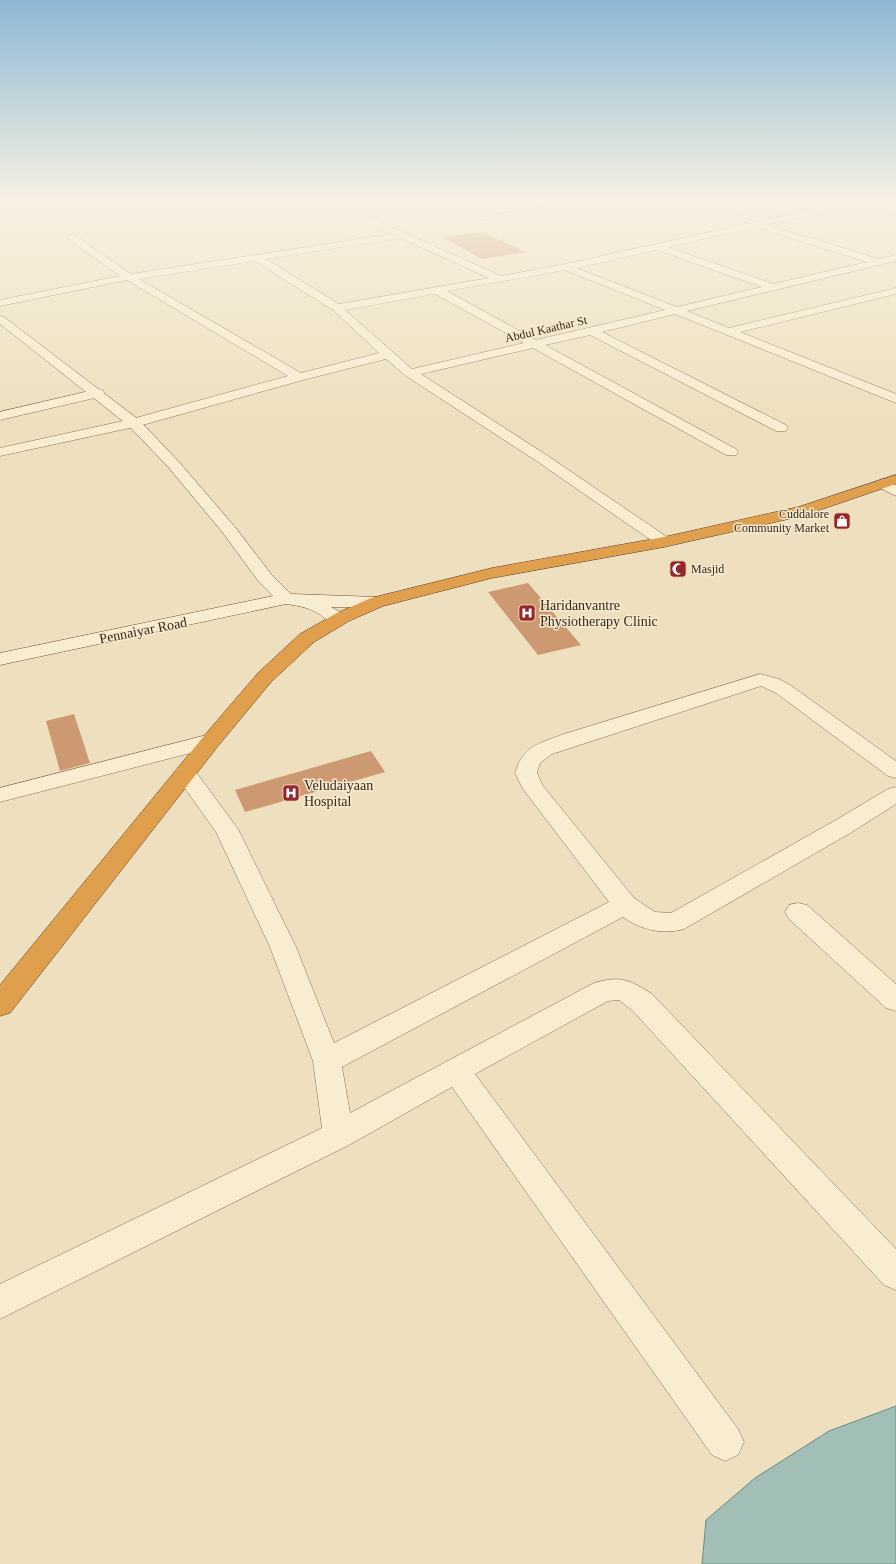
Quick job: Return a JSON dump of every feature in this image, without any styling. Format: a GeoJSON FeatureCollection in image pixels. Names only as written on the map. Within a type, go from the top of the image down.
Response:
{"type":"FeatureCollection","features":[{"type":"Feature","properties":{"kind":"highway"},"geometry":{"type":"LineString","coordinates":[[0,1005],[185,774],[265,677],[307,638],[337,621],[377,602],[492,573],[664,542],[802,511],[892,485]]}},
{"type":"Feature","properties":{"kind":"street"},"geometry":{"type":"LineString","coordinates":[[123,273],[299,377]]}},
{"type":"Feature","properties":{"kind":"street"},"geometry":{"type":"LineString","coordinates":[[0,303],[154,273]]}},
{"type":"Feature","properties":{"kind":"street"},"geometry":{"type":"LineString","coordinates":[[281,273],[337,308],[410,373],[543,459],[664,542]]}},
{"type":"Feature","properties":{"kind":"street"},"geometry":{"type":"LineString","coordinates":[[487,273],[500,279]]}},
{"type":"Feature","properties":{"kind":"street"},"geometry":{"type":"LineString","coordinates":[[337,308],[533,273]]}},
{"type":"Feature","properties":{"kind":"street"},"geometry":{"type":"LineString","coordinates":[[580,273],[672,311],[896,399]]}},
{"type":"Feature","properties":{"kind":"street"},"geometry":{"type":"LineString","coordinates":[[732,273],[771,287]]}},
{"type":"Feature","properties":{"kind":"street","name":"Abdul Kaathar St"},"geometry":{"type":"LineString","coordinates":[[410,373],[593,332],[672,311],[831,273]]}},
{"type":"Feature","properties":{"kind":"street"},"geometry":{"type":"LineString","coordinates":[[438,291],[537,344],[731,452]]}},
{"type":"Feature","properties":{"kind":"street"},"geometry":{"type":"LineString","coordinates":[[728,332],[808,311],[896,291]]}},
{"type":"Feature","properties":{"kind":"street"},"geometry":{"type":"LineString","coordinates":[[0,319],[134,422],[174,465],[229,530],[265,578],[286,599]]}},
{"type":"Feature","properties":{"kind":"street"},"geometry":{"type":"LineString","coordinates":[[593,332],[781,428]]}},
{"type":"Feature","properties":{"kind":"street"},"geometry":{"type":"LineString","coordinates":[[0,452],[134,422],[299,377],[388,355]]}},
{"type":"Feature","properties":{"kind":"street"},"geometry":{"type":"LineString","coordinates":[[0,416],[98,393]]}},
{"type":"Feature","properties":{"kind":"street","name":"Pennaiyar Road"},"geometry":{"type":"LineString","coordinates":[[0,659],[286,599],[309,601],[377,602]]}},
{"type":"Feature","properties":{"kind":"street"},"geometry":{"type":"LineString","coordinates":[[309,601],[334,616],[337,621]]}},
{"type":"Feature","properties":{"kind":"street"},"geometry":{"type":"LineString","coordinates":[[896,771],[783,689],[772,683],[760,680],[585,735],[544,750],[530,760],[526,773],[534,789],[625,904],[640,917],[658,923],[675,922],[844,826],[896,794]]}},
{"type":"Feature","properties":{"kind":"street"},"geometry":{"type":"LineString","coordinates":[[0,795],[211,742]]}},
{"type":"Feature","properties":{"kind":"street"},"geometry":{"type":"LineString","coordinates":[[185,774],[226,828],[282,947],[327,1061],[338,1135]]}},
{"type":"Feature","properties":{"kind":"street"},"geometry":{"type":"LineString","coordinates":[[327,1061],[625,904]]}},
{"type":"Feature","properties":{"kind":"street"},"geometry":{"type":"LineString","coordinates":[[798,912],[896,1000]]}},
{"type":"Feature","properties":{"kind":"street"},"geometry":{"type":"LineString","coordinates":[[0,1302],[338,1135],[457,1072],[587,999],[604,991],[623,989],[642,1002],[896,1273]]}},
{"type":"Feature","properties":{"kind":"street"},"geometry":{"type":"LineString","coordinates":[[457,1072],[725,1442]]}},
{"type":"Feature","properties":{"kind":"water"},"geometry":{"type":"Polygon","coordinates":[[[896,1406],[896,1564],[702,1564],[706,1520],[755,1478],[829,1431],[896,1406]]]}},
{"type":"Feature","properties":{"kind":"building"},"geometry":{"type":"Polygon","coordinates":[[[528,583],[581,645],[538,655],[488,592],[528,583]]]}},
{"type":"Feature","properties":{"kind":"building"},"geometry":{"type":"Polygon","coordinates":[[[74,714],[90,763],[60,771],[46,721],[74,714]]]}},
{"type":"Feature","properties":{"kind":"building"},"geometry":{"type":"Polygon","coordinates":[[[371,751],[385,772],[245,812],[235,790],[371,751]]]}},
{"type":"Feature","properties":{"kind":"place","name":"Cuddalore Community Market"},"geometry":{"type":"Point","coordinates":[842,521]}},
{"type":"Feature","properties":{"kind":"place","name":"Masjid"},"geometry":{"type":"Point","coordinates":[678,569]}},
{"type":"Feature","properties":{"kind":"place","name":"Haridanvantre Physiotherapy Clinic"},"geometry":{"type":"Point","coordinates":[527,613]}},
{"type":"Feature","properties":{"kind":"place","name":"Veludaiyaan Hospital"},"geometry":{"type":"Point","coordinates":[291,793]}}]}
